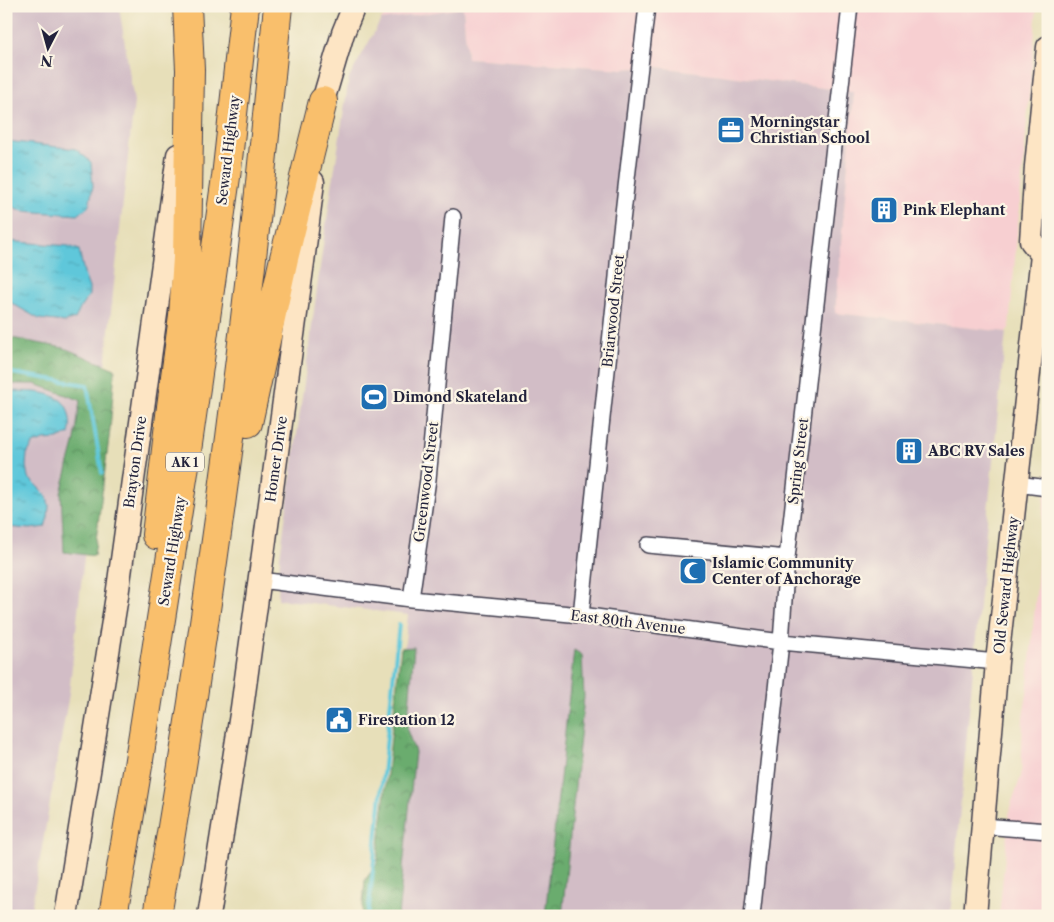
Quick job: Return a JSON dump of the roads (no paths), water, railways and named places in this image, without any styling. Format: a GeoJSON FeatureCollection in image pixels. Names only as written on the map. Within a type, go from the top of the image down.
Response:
{"type":"FeatureCollection","features":[{"type":"Feature","properties":{"kind":"highway"},"geometry":{"type":"LineString","coordinates":[[113,915],[183,316],[188,232],[190,70],[186,6]]}},
{"type":"Feature","properties":{"kind":"highway","name":"Seward Highway"},"geometry":{"type":"LineString","coordinates":[[113,915],[184,472],[226,177],[245,6]]}},
{"type":"Feature","properties":{"kind":"highway"},"geometry":{"type":"LineString","coordinates":[[157,916],[204,624],[241,350],[278,6]]}},
{"type":"Feature","properties":{"kind":"highway"},"geometry":{"type":"LineString","coordinates":[[204,624],[284,258],[323,102]]}},
{"type":"Feature","properties":{"kind":"street","name":"Brayton Drive"},"geometry":{"type":"LineString","coordinates":[[66,916],[117,593],[178,157],[186,6]]}},
{"type":"Feature","properties":{"kind":"street","name":"Homer Drive"},"geometry":{"type":"LineString","coordinates":[[209,916],[260,580],[323,102],[354,6]]}},
{"type":"Feature","properties":{"kind":"street","name":"Briarwood Street"},"geometry":{"type":"LineString","coordinates":[[581,615],[620,239],[647,6]]}},
{"type":"Feature","properties":{"kind":"street","name":"Spring Street"},"geometry":{"type":"LineString","coordinates":[[752,916],[781,642],[787,558],[850,6]]}},
{"type":"Feature","properties":{"kind":"street","name":"Old Seward Highway"},"geometry":{"type":"LineString","coordinates":[[975,916],[997,662],[1045,252],[1031,241],[1036,166],[1048,47]]}},
{"type":"Feature","properties":{"kind":"street","name":"Greenwood Street"},"geometry":{"type":"LineString","coordinates":[[411,599],[428,479],[453,216]]}},
{"type":"Feature","properties":{"kind":"street"},"geometry":{"type":"LineString","coordinates":[[1017,484],[1048,488]]}},
{"type":"Feature","properties":{"kind":"street"},"geometry":{"type":"LineString","coordinates":[[648,545],[787,558]]}},
{"type":"Feature","properties":{"kind":"street","name":"East 80th Avenue"},"geometry":{"type":"LineString","coordinates":[[260,580],[411,599],[581,615],[781,642],[997,662]]}},
{"type":"Feature","properties":{"kind":"street"},"geometry":{"type":"LineString","coordinates":[[983,826],[1048,831]]}},
{"type":"Feature","properties":{"kind":"water"},"geometry":{"type":"Polygon","coordinates":[[[6,141],[76,149],[91,162],[93,186],[89,206],[78,215],[23,211],[6,204],[6,141]]]}},
{"type":"Feature","properties":{"kind":"water"},"geometry":{"type":"Polygon","coordinates":[[[6,241],[69,246],[79,250],[89,288],[89,295],[75,319],[65,322],[39,319],[6,300],[6,241]]]}},
{"type":"Feature","properties":{"kind":"water"},"geometry":{"type":"Polygon","coordinates":[[[6,391],[44,393],[60,400],[66,406],[69,414],[69,434],[57,439],[44,440],[33,444],[27,454],[26,466],[28,477],[47,496],[49,506],[45,527],[30,529],[6,527],[6,391]]]}},
{"type":"Feature","properties":{"kind":"waterway"},"geometry":{"type":"LineString","coordinates":[[6,372],[87,385],[102,473]]}},
{"type":"Feature","properties":{"kind":"waterway"},"geometry":{"type":"LineString","coordinates":[[368,916],[399,624]]}},
{"type":"Feature","properties":{"kind":"place","name":"Morningstar Christian School"},"geometry":{"type":"Point","coordinates":[731,130]}},
{"type":"Feature","properties":{"kind":"place","name":"Pink Elephant"},"geometry":{"type":"Point","coordinates":[884,210]}},
{"type":"Feature","properties":{"kind":"place","name":"Dimond Skateland"},"geometry":{"type":"Point","coordinates":[374,397]}},
{"type":"Feature","properties":{"kind":"place","name":"ABC RV Sales"},"geometry":{"type":"Point","coordinates":[909,451]}},
{"type":"Feature","properties":{"kind":"place","name":"Islamic Community Center of Anchorage"},"geometry":{"type":"Point","coordinates":[693,571]}},
{"type":"Feature","properties":{"kind":"place","name":"Firestation 12"},"geometry":{"type":"Point","coordinates":[339,720]}}]}
